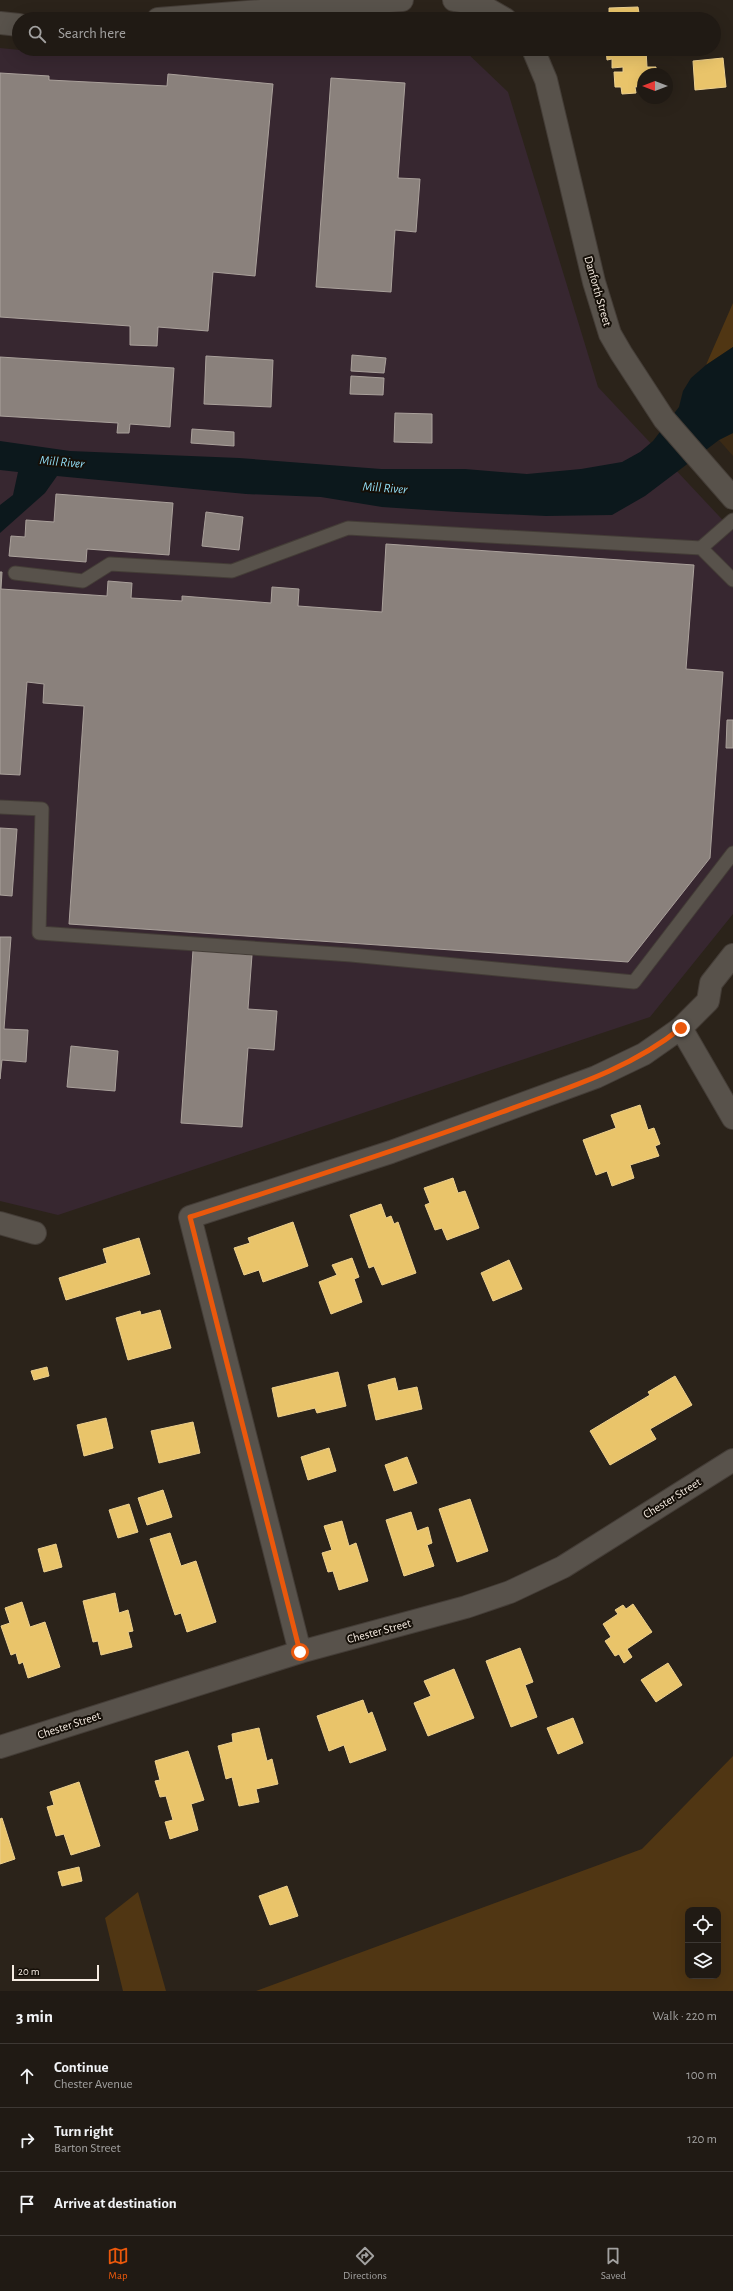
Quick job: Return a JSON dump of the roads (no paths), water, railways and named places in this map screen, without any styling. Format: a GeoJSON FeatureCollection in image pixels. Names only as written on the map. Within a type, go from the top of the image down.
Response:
{"type":"FeatureCollection","features":[{"type":"Feature","properties":{"kind":"street"},"geometry":{"type":"LineString","coordinates":[[248,12],[402,0]]}},
{"type":"Feature","properties":{"kind":"street"},"geometry":{"type":"LineString","coordinates":[[454,0],[479,4],[493,12]]}},
{"type":"Feature","properties":{"kind":"street"},"geometry":{"type":"LineString","coordinates":[[0,23],[12,24]]}},
{"type":"Feature","properties":{"kind":"street","name":"Danforth Street"},"geometry":{"type":"LineString","coordinates":[[536,56],[546,80],[604,317],[620,353],[664,419],[733,498]]}},
{"type":"Feature","properties":{"kind":"street"},"geometry":{"type":"LineString","coordinates":[[300,1652],[190,1217],[391,1152],[596,1077],[644,1054],[681,1028],[708,1001],[711,983],[733,955]]}},
{"type":"Feature","properties":{"kind":"street"},"geometry":{"type":"LineString","coordinates":[[681,1028],[733,1118]]}},
{"type":"Feature","properties":{"kind":"street"},"geometry":{"type":"LineString","coordinates":[[0,1223],[35,1233]]}},
{"type":"Feature","properties":{"kind":"street","name":"Chester Street"},"geometry":{"type":"LineString","coordinates":[[0,1747],[300,1652],[466,1607],[510,1592],[563,1567],[733,1460]]}},
{"type":"Feature","properties":{"kind":"lane"},"geometry":{"type":"LineString","coordinates":[[701,548],[733,520]]}},
{"type":"Feature","properties":{"kind":"lane"},"geometry":{"type":"LineString","coordinates":[[15,574],[83,581],[110,564],[232,571],[348,528],[701,548],[733,580]]}},
{"type":"Feature","properties":{"kind":"lane"},"geometry":{"type":"LineString","coordinates":[[0,807],[42,809],[39,933],[351,955],[634,982],[733,853]]}},
{"type":"Feature","properties":{"kind":"water","name":"Mill River"},"geometry":{"type":"Polygon","coordinates":[[[733,347],[733,433],[719,440],[645,496],[612,515],[546,516],[382,507],[321,497],[246,494],[57,476],[45,493],[0,533],[0,505],[13,495],[18,472],[0,470],[0,441],[70,451],[239,458],[381,469],[465,469],[527,474],[581,469],[622,462],[640,452],[653,441],[679,407],[683,391],[691,378],[706,365],[733,347]]]}}]}
